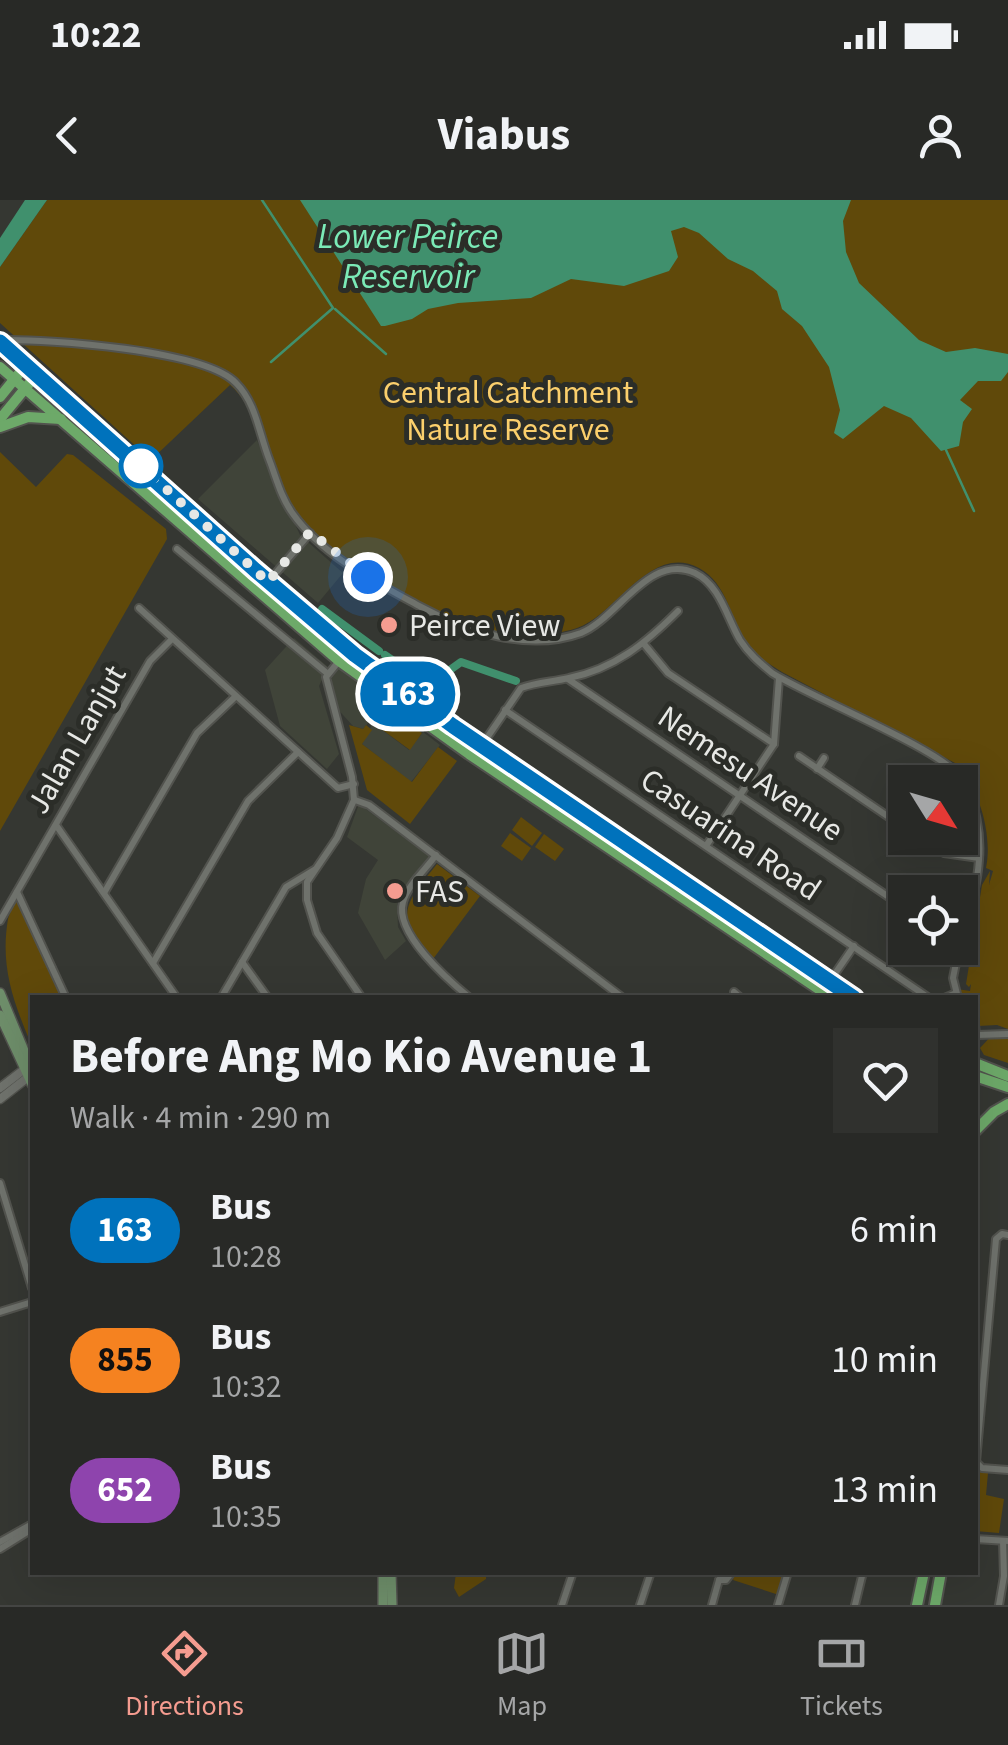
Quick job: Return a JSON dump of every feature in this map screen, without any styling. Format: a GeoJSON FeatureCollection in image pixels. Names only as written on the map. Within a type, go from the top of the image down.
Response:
{"type":"FeatureCollection","features":[{"type":"Feature","properties":{"kind":"main road"},"geometry":{"type":"LineString","coordinates":[[0,341],[348,649],[481,746],[850,995]]}},
{"type":"Feature","properties":{"kind":"main road"},"geometry":{"type":"LineString","coordinates":[[0,397],[26,364]]}},
{"type":"Feature","properties":{"kind":"main road"},"geometry":{"type":"LineString","coordinates":[[0,367],[335,657],[474,757],[828,995]]}},
{"type":"Feature","properties":{"kind":"main road"},"geometry":{"type":"LineString","coordinates":[[0,418],[37,374]]}},
{"type":"Feature","properties":{"kind":"main road"},"geometry":{"type":"LineString","coordinates":[[0,427],[26,418],[62,419]]}},
{"type":"Feature","properties":{"kind":"main road"},"geometry":{"type":"LineString","coordinates":[[763,952],[760,943],[770,941]]}},
{"type":"Feature","properties":{"kind":"main road"},"geometry":{"type":"LineString","coordinates":[[0,993],[2,1014],[30,1073]]}},
{"type":"Feature","properties":{"kind":"main road"},"geometry":{"type":"LineString","coordinates":[[978,1064],[1008,1076]]}},
{"type":"Feature","properties":{"kind":"main road"},"geometry":{"type":"LineString","coordinates":[[978,1077],[1008,1086]]}},
{"type":"Feature","properties":{"kind":"main road"},"geometry":{"type":"LineString","coordinates":[[978,1128],[1008,1104]]}},
{"type":"Feature","properties":{"kind":"main road"},"geometry":{"type":"LineString","coordinates":[[382,1575],[384,1605]]}},
{"type":"Feature","properties":{"kind":"main road"},"geometry":{"type":"LineString","coordinates":[[391,1575],[392,1605]]}},
{"type":"Feature","properties":{"kind":"main road"},"geometry":{"type":"LineString","coordinates":[[917,1605],[923,1575]]}},
{"type":"Feature","properties":{"kind":"main road"},"geometry":{"type":"LineString","coordinates":[[935,1605],[941,1575]]}},
{"type":"Feature","properties":{"kind":"street"},"geometry":{"type":"LineString","coordinates":[[0,341],[48,341],[188,360],[225,374],[236,382],[252,407],[284,498],[310,532],[344,561],[426,610],[474,630],[530,640],[557,639],[582,632],[602,620],[650,577],[664,570],[685,569],[708,582],[752,657],[779,677],[952,768],[973,806],[979,858],[977,875]]}},
{"type":"Feature","properties":{"kind":"street"},"geometry":{"type":"LineString","coordinates":[[268,582],[310,532]]}},
{"type":"Feature","properties":{"kind":"street"},"geometry":{"type":"LineString","coordinates":[[178,550],[325,671]]}},
{"type":"Feature","properties":{"kind":"street"},"geometry":{"type":"LineString","coordinates":[[140,608],[338,788],[354,784]]}},
{"type":"Feature","properties":{"kind":"street"},"geometry":{"type":"LineString","coordinates":[[474,757],[521,688],[568,678],[613,662],[644,644],[678,611]]}},
{"type":"Feature","properties":{"kind":"street","name":"Jalan Lanjut"},"geometry":{"type":"LineString","coordinates":[[0,921],[150,661],[172,639]]}},
{"type":"Feature","properties":{"kind":"street"},"geometry":{"type":"LineString","coordinates":[[644,644],[668,674],[774,744]]}},
{"type":"Feature","properties":{"kind":"street"},"geometry":{"type":"LineString","coordinates":[[348,649],[335,657],[325,671],[354,784],[354,800],[337,838],[307,882],[317,934],[360,995]]}},
{"type":"Feature","properties":{"kind":"street"},"geometry":{"type":"LineString","coordinates":[[706,846],[774,744],[779,677]]}},
{"type":"Feature","properties":{"kind":"street","name":"Nemesu Avenue"},"geometry":{"type":"LineString","coordinates":[[568,678],[888,896]]}},
{"type":"Feature","properties":{"kind":"street"},"geometry":{"type":"LineString","coordinates":[[104,893],[198,733],[235,697]]}},
{"type":"Feature","properties":{"kind":"street","name":"Casuarina Road"},"geometry":{"type":"LineString","coordinates":[[505,710],[925,995]]}},
{"type":"Feature","properties":{"kind":"street"},"geometry":{"type":"LineString","coordinates":[[153,964],[248,801],[298,752]]}},
{"type":"Feature","properties":{"kind":"street"},"geometry":{"type":"LineString","coordinates":[[798,756],[888,816]]}},
{"type":"Feature","properties":{"kind":"street"},"geometry":{"type":"LineString","coordinates":[[817,768],[824,758]]}},
{"type":"Feature","properties":{"kind":"street"},"geometry":{"type":"LineString","coordinates":[[354,800],[369,805],[619,995]]}},
{"type":"Feature","properties":{"kind":"street"},"geometry":{"type":"LineString","coordinates":[[56,825],[175,995]]}},
{"type":"Feature","properties":{"kind":"street"},"geometry":{"type":"LineString","coordinates":[[958,855],[979,858]]}},
{"type":"Feature","properties":{"kind":"street"},"geometry":{"type":"LineString","coordinates":[[436,856],[403,901],[404,926],[436,966],[467,995]]}},
{"type":"Feature","properties":{"kind":"street"},"geometry":{"type":"LineString","coordinates":[[224,995],[286,886],[315,870]]}},
{"type":"Feature","properties":{"kind":"street"},"geometry":{"type":"LineString","coordinates":[[17,892],[65,995]]}},
{"type":"Feature","properties":{"kind":"street"},"geometry":{"type":"LineString","coordinates":[[830,982],[854,946]]}},
{"type":"Feature","properties":{"kind":"street"},"geometry":{"type":"LineString","coordinates":[[242,962],[266,995]]}},
{"type":"Feature","properties":{"kind":"street"},"geometry":{"type":"LineString","coordinates":[[956,965],[953,978],[957,995]]}},
{"type":"Feature","properties":{"kind":"street"},"geometry":{"type":"LineString","coordinates":[[734,992],[738,995]]}},
{"type":"Feature","properties":{"kind":"street"},"geometry":{"type":"LineString","coordinates":[[978,1037],[1008,1034]]}},
{"type":"Feature","properties":{"kind":"street"},"geometry":{"type":"LineString","coordinates":[[0,1088],[30,1073]]}},
{"type":"Feature","properties":{"kind":"street"},"geometry":{"type":"LineString","coordinates":[[0,1099],[30,1073]]}},
{"type":"Feature","properties":{"kind":"street"},"geometry":{"type":"LineString","coordinates":[[0,1183],[30,1281]]}},
{"type":"Feature","properties":{"kind":"street"},"geometry":{"type":"LineString","coordinates":[[978,1440],[996,1239],[1008,1234]]}},
{"type":"Feature","properties":{"kind":"street"},"geometry":{"type":"LineString","coordinates":[[0,1312],[30,1303]]}},
{"type":"Feature","properties":{"kind":"street"},"geometry":{"type":"LineString","coordinates":[[978,1464],[982,1468],[1008,1470]]}},
{"type":"Feature","properties":{"kind":"street"},"geometry":{"type":"LineString","coordinates":[[0,1546],[30,1528]]}},
{"type":"Feature","properties":{"kind":"street"},"geometry":{"type":"LineString","coordinates":[[978,1539],[1005,1541],[999,1605]]}},
{"type":"Feature","properties":{"kind":"street"},"geometry":{"type":"LineString","coordinates":[[562,1605],[573,1575]]}},
{"type":"Feature","properties":{"kind":"street"},"geometry":{"type":"LineString","coordinates":[[640,1605],[650,1575]]}},
{"type":"Feature","properties":{"kind":"street"},"geometry":{"type":"LineString","coordinates":[[715,1575],[719,1580]]}},
{"type":"Feature","properties":{"kind":"street"},"geometry":{"type":"LineString","coordinates":[[719,1580],[730,1575]]}},
{"type":"Feature","properties":{"kind":"street"},"geometry":{"type":"LineString","coordinates":[[778,1605],[787,1575]]}},
{"type":"Feature","properties":{"kind":"street"},"geometry":{"type":"LineString","coordinates":[[855,1605],[863,1575]]}},
{"type":"Feature","properties":{"kind":"street"},"geometry":{"type":"LineString","coordinates":[[712,1605],[719,1580]]}},
{"type":"Feature","properties":{"kind":"shaded area"},"geometry":{"type":"Polygon","coordinates":[[[257,440],[300,535],[343,573],[318,603],[198,499],[257,440]]]}},
{"type":"Feature","properties":{"kind":"shaded area"},"geometry":{"type":"Polygon","coordinates":[[[294,638],[328,667],[319,686],[339,754],[327,769],[280,726],[265,670],[294,638]]]}},
{"type":"Feature","properties":{"kind":"shaded area"},"geometry":{"type":"Polygon","coordinates":[[[339,667],[384,704],[363,729],[353,726],[334,705],[329,682],[339,667]]]}},
{"type":"Feature","properties":{"kind":"shaded area"},"geometry":{"type":"Polygon","coordinates":[[[373,723],[409,750],[423,732],[440,745],[411,782],[362,744],[373,723]]]}},
{"type":"Feature","properties":{"kind":"shaded area"},"geometry":{"type":"Polygon","coordinates":[[[359,804],[430,857],[397,904],[398,927],[406,941],[385,960],[358,913],[366,879],[378,860],[347,837],[359,804]]]}},
{"type":"Feature","properties":{"kind":"green space","name":"Central Catchment Nature Reserve"},"geometry":{"type":"Polygon","coordinates":[[[47,200],[1008,200],[1008,1029],[978,1026],[978,995],[961,995],[957,989],[970,991],[971,984],[966,984],[969,965],[978,965],[978,910],[982,885],[990,871],[989,885],[993,871],[986,868],[986,826],[978,801],[978,765],[957,765],[763,659],[747,644],[722,592],[709,575],[682,563],[665,565],[635,583],[591,621],[550,634],[523,635],[469,624],[393,588],[312,532],[285,500],[256,424],[241,396],[230,385],[151,460],[0,323],[0,267],[47,200]]]}},
{"type":"Feature","properties":{"kind":"green space"},"geometry":{"type":"Polygon","coordinates":[[[0,452],[36,487],[67,454],[73,455],[166,529],[167,539],[0,831],[0,452]]]}},
{"type":"Feature","properties":{"kind":"green space"},"geometry":{"type":"Polygon","coordinates":[[[386,706],[422,733],[410,750],[373,723],[386,706]]]}},
{"type":"Feature","properties":{"kind":"green space"},"geometry":{"type":"Polygon","coordinates":[[[349,725],[363,729],[366,725],[372,730],[362,744],[412,782],[438,747],[457,761],[410,824],[367,790],[349,725]]]}},
{"type":"Feature","properties":{"kind":"green space"},"geometry":{"type":"Polygon","coordinates":[[[521,817],[542,833],[532,846],[512,830],[521,817]]]}},
{"type":"Feature","properties":{"kind":"green space"},"geometry":{"type":"Polygon","coordinates":[[[510,833],[531,848],[522,861],[501,846],[510,833]]]}},
{"type":"Feature","properties":{"kind":"green space"},"geometry":{"type":"Polygon","coordinates":[[[544,834],[564,849],[555,861],[535,847],[544,834]]]}},
{"type":"Feature","properties":{"kind":"green space"},"geometry":{"type":"Polygon","coordinates":[[[437,864],[480,896],[433,959],[412,932],[408,910],[417,890],[437,864]]]}},
{"type":"Feature","properties":{"kind":"green space"},"geometry":{"type":"Polygon","coordinates":[[[19,899],[17,903],[62,995],[30,995],[30,1041],[7,968],[6,936],[12,908],[19,899]]]}},
{"type":"Feature","properties":{"kind":"green space"},"geometry":{"type":"Polygon","coordinates":[[[994,1033],[1008,1039],[1008,1063],[984,1055],[980,1048],[994,1033]]]}},
{"type":"Feature","properties":{"kind":"green space"},"geometry":{"type":"Polygon","coordinates":[[[978,1468],[988,1473],[986,1495],[1004,1499],[999,1533],[978,1531],[978,1468]]]}},
{"type":"Feature","properties":{"kind":"green space"},"geometry":{"type":"Polygon","coordinates":[[[456,1575],[486,1577],[459,1597],[454,1588],[456,1575]]]}},
{"type":"Feature","properties":{"kind":"green space"},"geometry":{"type":"Polygon","coordinates":[[[734,1575],[785,1575],[779,1595],[733,1580],[734,1575]]]}},
{"type":"Feature","properties":{"kind":"water"},"geometry":{"type":"Polygon","coordinates":[[[25,200],[47,200],[0,267],[0,238],[25,200]]]}},
{"type":"Feature","properties":{"kind":"water","name":"Lower Peirce Reservoir"},"geometry":{"type":"Polygon","coordinates":[[[300,200],[851,200],[843,221],[846,252],[859,283],[919,340],[946,352],[975,348],[1008,354],[1008,372],[1001,381],[978,381],[960,400],[972,409],[963,422],[959,446],[941,451],[911,418],[884,406],[843,439],[834,433],[840,410],[829,367],[802,326],[782,309],[777,291],[753,271],[728,259],[699,233],[684,227],[671,231],[678,257],[669,271],[624,286],[571,279],[531,298],[458,303],[381,326],[300,200]]]}},
{"type":"Feature","properties":{"kind":"waterway"},"geometry":{"type":"LineString","coordinates":[[262,200],[333,308],[271,362]]}},
{"type":"Feature","properties":{"kind":"waterway"},"geometry":{"type":"LineString","coordinates":[[335,309],[386,354]]}},
{"type":"Feature","properties":{"kind":"waterway"},"geometry":{"type":"LineString","coordinates":[[946,450],[974,511]]}},
{"type":"Feature","properties":{"kind":"waterway"},"geometry":{"type":"LineString","coordinates":[[322,609],[379,651]]}},
{"type":"Feature","properties":{"kind":"waterway"},"geometry":{"type":"LineString","coordinates":[[385,655],[429,685],[461,662],[516,681]]}},
{"type":"Feature","properties":{"kind":"bus line","name":"163"},"geometry":{"type":"LineString","coordinates":[[0,342],[355,655],[610,834],[850,995]]}},
{"type":"Feature","properties":{"kind":"place","name":"Peirce View"},"geometry":{"type":"Point","coordinates":[389,625]}},
{"type":"Feature","properties":{"kind":"place","name":"FAS"},"geometry":{"type":"Point","coordinates":[395,891]}},
{"type":"Feature","properties":{"kind":"route"},"geometry":{"type":"LineString","coordinates":[[141,466],[268,582],[310,532],[368,577]]}}]}
